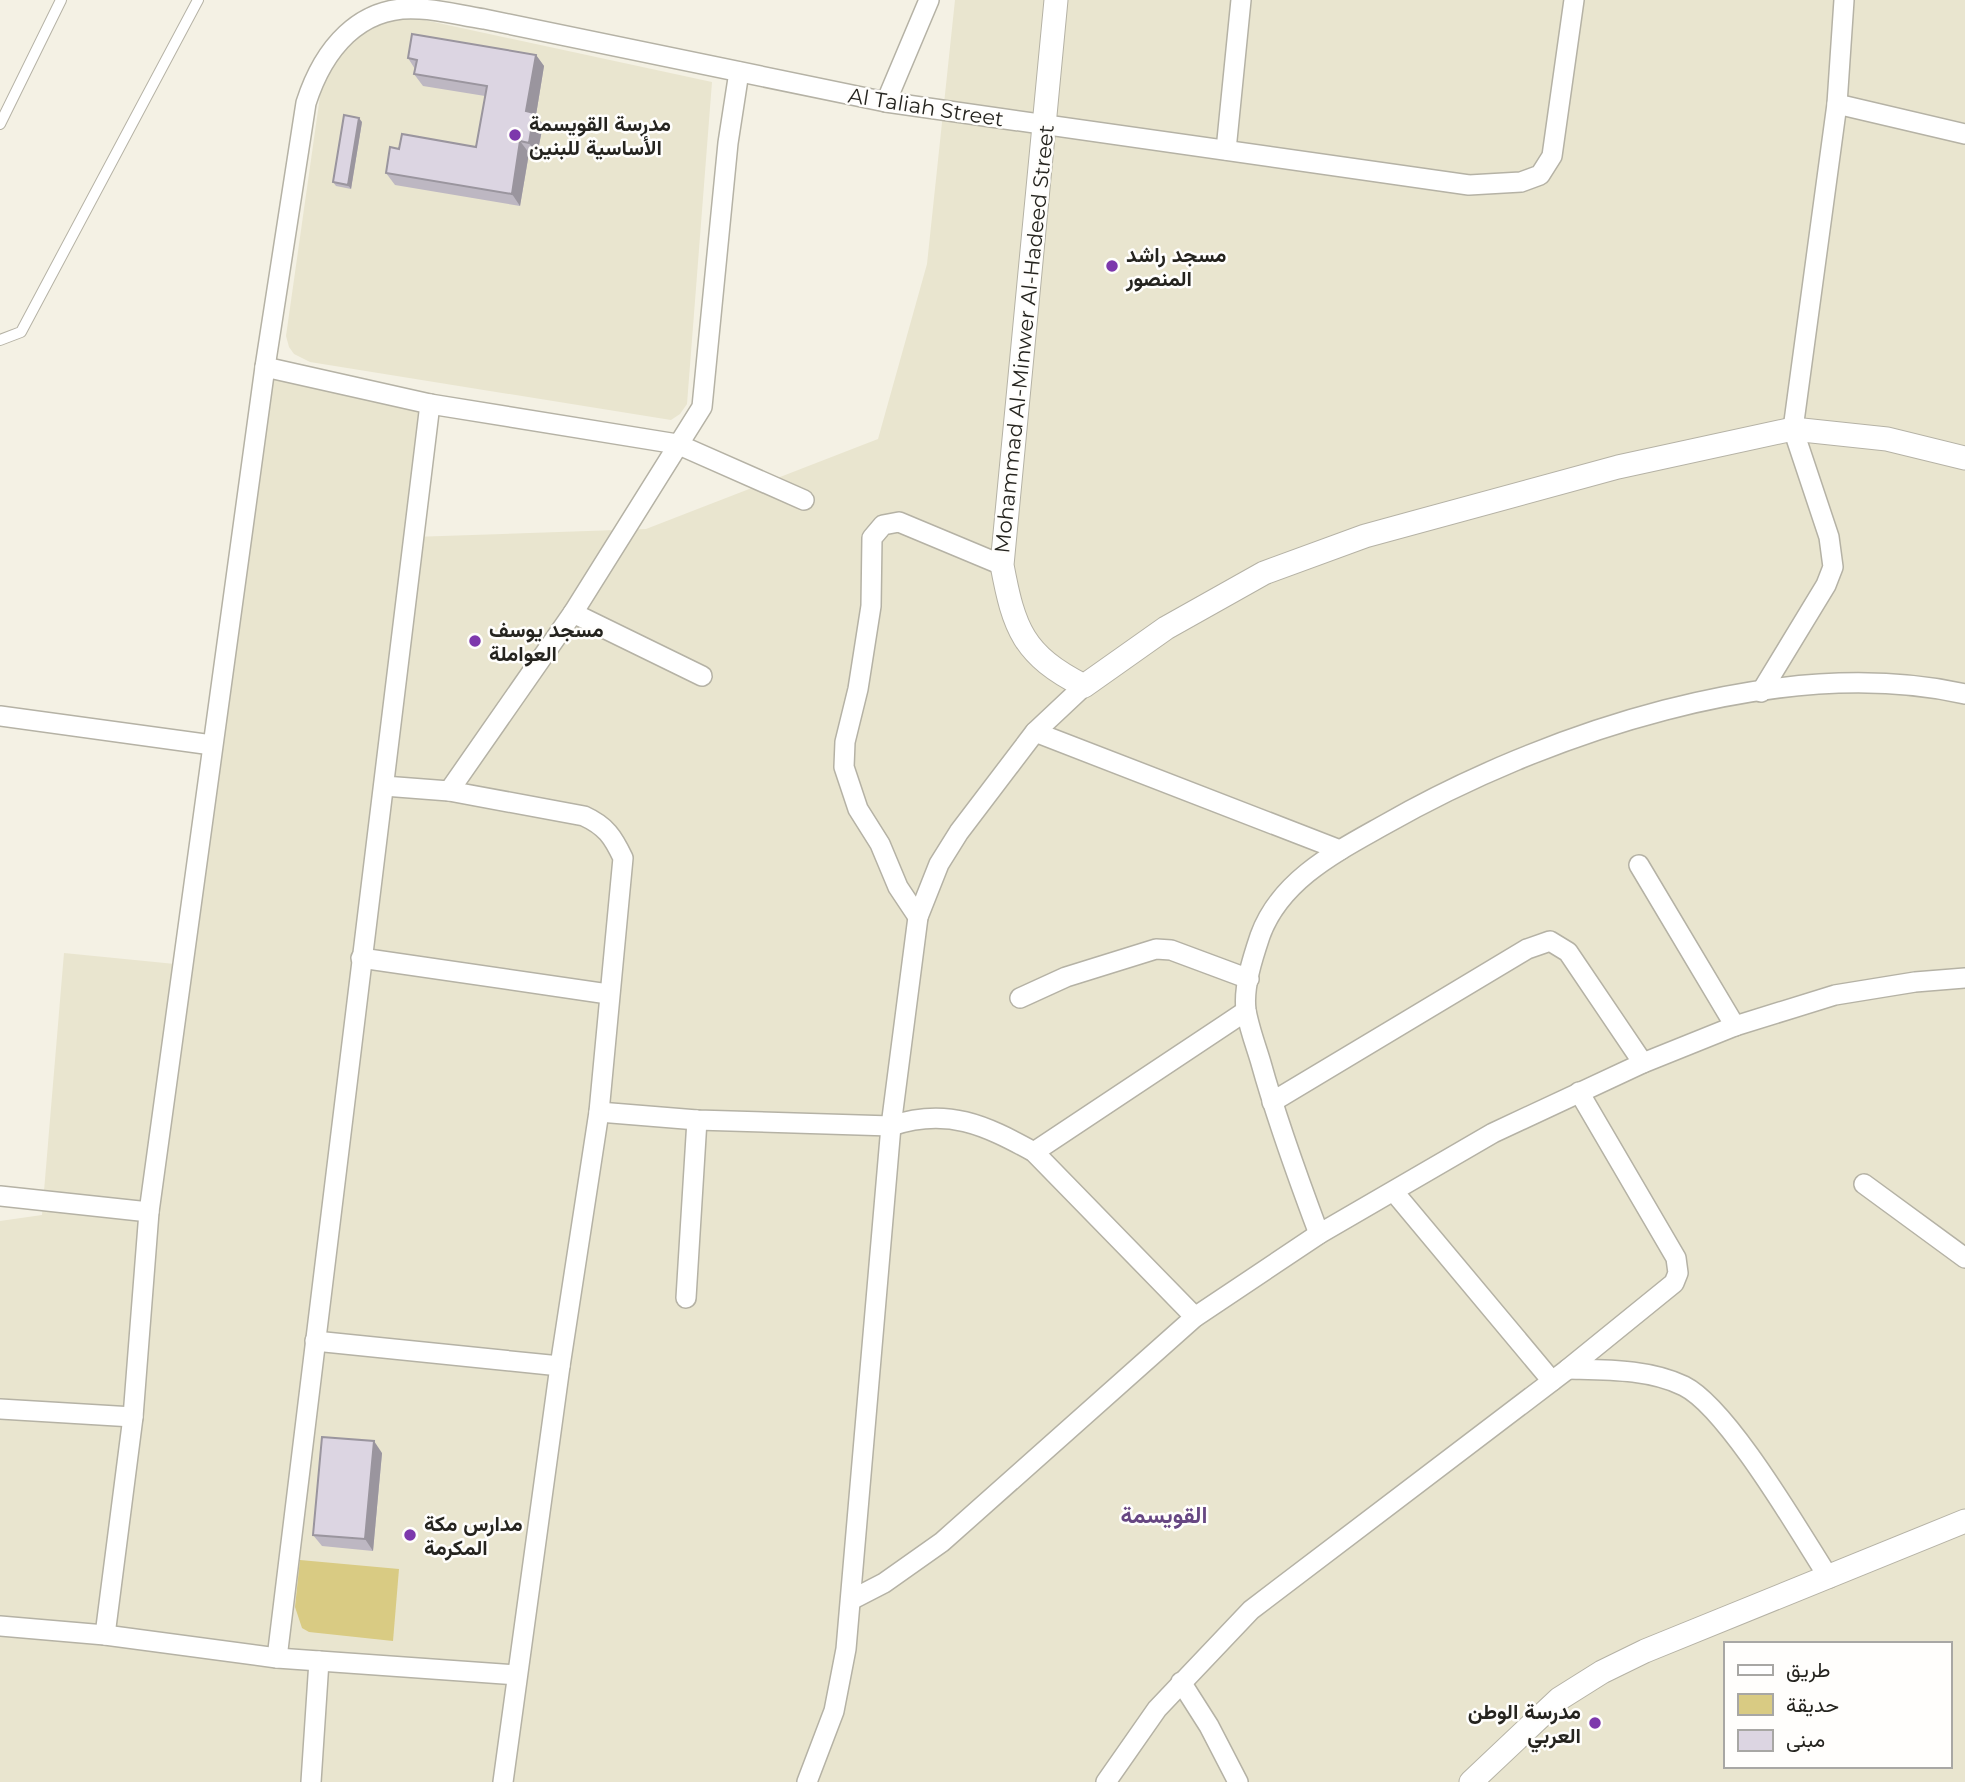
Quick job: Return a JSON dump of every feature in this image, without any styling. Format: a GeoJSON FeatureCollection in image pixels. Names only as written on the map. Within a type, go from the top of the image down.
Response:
{"type":"FeatureCollection","features":[{"type":"Feature","properties":{"kind":"street"},"geometry":{"type":"LineString","coordinates":[[886,102],[929,0]]}},
{"type":"Feature","properties":{"kind":"street","name":"Mohammad Al-Minwer Al-Hadeed Street"},"geometry":{"type":"LineString","coordinates":[[1056,0],[1002,565],[1012,615],[1033,651],[1057,673],[1084,686]]}},
{"type":"Feature","properties":{"kind":"street"},"geometry":{"type":"LineString","coordinates":[[1226,150],[1241,0]]}},
{"type":"Feature","properties":{"kind":"street","name":"Al Taliah Street"},"geometry":{"type":"LineString","coordinates":[[265,367],[306,103],[317,71],[333,48],[358,24],[384,13],[418,8],[484,19],[886,102],[1469,185],[1521,182],[1541,175],[1552,156],[1574,0]]}},
{"type":"Feature","properties":{"kind":"street"},"geometry":{"type":"LineString","coordinates":[[1761,692],[1826,585],[1833,567],[1829,537],[1793,429],[1837,104],[1844,0]]}},
{"type":"Feature","properties":{"kind":"street"},"geometry":{"type":"LineString","coordinates":[[449,791],[573,613],[702,407],[728,143],[739,72]]}},
{"type":"Feature","properties":{"kind":"street"},"geometry":{"type":"LineString","coordinates":[[1837,104],[1965,134]]}},
{"type":"Feature","properties":{"kind":"street"},"geometry":{"type":"LineString","coordinates":[[105,1635],[133,1417],[149,1212],[265,367],[430,404],[677,444],[804,500]]}},
{"type":"Feature","properties":{"kind":"street"},"geometry":{"type":"LineString","coordinates":[[277,1658],[430,404]]}},
{"type":"Feature","properties":{"kind":"street"},"geometry":{"type":"LineString","coordinates":[[807,1782],[834,1711],[846,1648],[891,1126],[918,917],[939,864],[1035,732],[1084,686],[1166,628],[1222,594],[1264,573],[1365,536],[1618,467],[1793,429],[1887,439],[1965,458]]}},
{"type":"Feature","properties":{"kind":"street"},"geometry":{"type":"LineString","coordinates":[[918,917],[898,887],[880,844],[858,808],[844,767],[845,742],[858,689],[871,606],[872,538],[883,526],[899,522],[1002,565]]}},
{"type":"Feature","properties":{"kind":"street"},"geometry":{"type":"LineString","coordinates":[[573,613],[702,676]]}},
{"type":"Feature","properties":{"kind":"street"},"geometry":{"type":"LineString","coordinates":[[1319,1234],[1272,1102],[1246,1011],[1249,979],[1269,914],[1294,883],[1340,850],[1472,779],[1550,745],[1646,714],[1761,692],[1854,684],[1940,688],[1965,694]]}},
{"type":"Feature","properties":{"kind":"street"},"geometry":{"type":"LineString","coordinates":[[0,716],[212,745]]}},
{"type":"Feature","properties":{"kind":"street"},"geometry":{"type":"LineString","coordinates":[[1035,732],[1340,850]]}},
{"type":"Feature","properties":{"kind":"street"},"geometry":{"type":"LineString","coordinates":[[384,786],[449,791],[584,816],[601,823],[613,836],[623,858],[608,994],[599,1112],[560,1366],[503,1782]]}},
{"type":"Feature","properties":{"kind":"street"},"geometry":{"type":"LineString","coordinates":[[1639,866],[1735,1026]]}},
{"type":"Feature","properties":{"kind":"street"},"geometry":{"type":"LineString","coordinates":[[1272,1102],[1527,949],[1550,941],[1568,952],[1643,1063]]}},
{"type":"Feature","properties":{"kind":"street"},"geometry":{"type":"LineString","coordinates":[[1020,998],[1066,977],[1156,949],[1171,950],[1249,979]]}},
{"type":"Feature","properties":{"kind":"street"},"geometry":{"type":"LineString","coordinates":[[361,958],[608,994]]}},
{"type":"Feature","properties":{"kind":"street"},"geometry":{"type":"LineString","coordinates":[[851,1600],[903,1571],[943,1542],[1195,1317],[1319,1234],[1493,1133],[1643,1063],[1735,1026],[1835,995],[1915,982],[1965,978]]}},
{"type":"Feature","properties":{"kind":"street"},"geometry":{"type":"LineString","coordinates":[[1034,1152],[1246,1011]]}},
{"type":"Feature","properties":{"kind":"street"},"geometry":{"type":"LineString","coordinates":[[1106,1782],[1157,1709],[1251,1610],[1568,1369],[1674,1283],[1678,1272],[1676,1258],[1579,1092]]}},
{"type":"Feature","properties":{"kind":"street"},"geometry":{"type":"LineString","coordinates":[[599,1112],[697,1120],[891,1126],[913,1119],[937,1116],[965,1121],[1003,1135],[1034,1152],[1195,1317]]}},
{"type":"Feature","properties":{"kind":"street"},"geometry":{"type":"LineString","coordinates":[[685,1297],[697,1120]]}},
{"type":"Feature","properties":{"kind":"street"},"geometry":{"type":"LineString","coordinates":[[1864,1184],[1965,1258]]}},
{"type":"Feature","properties":{"kind":"street"},"geometry":{"type":"LineString","coordinates":[[1394,1192],[1552,1381]]}},
{"type":"Feature","properties":{"kind":"street"},"geometry":{"type":"LineString","coordinates":[[0,1196],[149,1212]]}},
{"type":"Feature","properties":{"kind":"street"},"geometry":{"type":"LineString","coordinates":[[315,1341],[560,1366]]}},
{"type":"Feature","properties":{"kind":"street"},"geometry":{"type":"LineString","coordinates":[[1568,1369],[1612,1370],[1658,1377],[1685,1387],[1705,1402],[1747,1453],[1829,1578]]}},
{"type":"Feature","properties":{"kind":"street"},"geometry":{"type":"LineString","coordinates":[[0,1409],[133,1417]]}},
{"type":"Feature","properties":{"kind":"street"},"geometry":{"type":"LineString","coordinates":[[1471,1782],[1559,1699],[1602,1672],[1645,1651],[1965,1521]]}},
{"type":"Feature","properties":{"kind":"street"},"geometry":{"type":"LineString","coordinates":[[0,1626],[105,1635],[277,1658],[517,1675]]}},
{"type":"Feature","properties":{"kind":"street"},"geometry":{"type":"LineString","coordinates":[[311,1782],[319,1661]]}},
{"type":"Feature","properties":{"kind":"street"},"geometry":{"type":"LineString","coordinates":[[1181,1682],[1209,1726],[1238,1782]]}},
{"type":"Feature","properties":{"kind":"lane"},"geometry":{"type":"LineString","coordinates":[[0,124],[61,0]]}},
{"type":"Feature","properties":{"kind":"lane"},"geometry":{"type":"LineString","coordinates":[[0,340],[21,332],[198,0]]}},
{"type":"Feature","properties":{"kind":"shaded area"},"geometry":{"type":"Polygon","coordinates":[[[955,0],[1965,0],[1965,1782],[0,1782],[0,1221],[42,1215],[64,953],[175,964],[258,370],[424,401],[412,537],[646,529],[878,439],[927,264],[955,0]]]}},
{"type":"Feature","properties":{"kind":"shaded area"},"geometry":{"type":"Polygon","coordinates":[[[415,18],[712,82],[687,404],[680,414],[671,420],[310,362],[294,354],[289,347],[286,336],[323,75],[330,63],[362,33],[387,22],[415,18]]]}},
{"type":"Feature","properties":{"kind":"green space"},"geometry":{"type":"Polygon","coordinates":[[[300,1560],[399,1569],[393,1641],[309,1632],[302,1628],[295,1607],[300,1560]]]}},
{"type":"Feature","properties":{"kind":"building","name":"مدرسة القويسمة الأساسية للبنين"},"geometry":{"type":"Polygon","coordinates":[[[412,34],[536,55],[526,111],[534,113],[529,143],[520,141],[512,194],[386,173],[390,147],[399,149],[402,134],[476,147],[487,86],[414,74],[417,60],[408,58],[412,34]]]}},
{"type":"Feature","properties":{"kind":"building"},"geometry":{"type":"Polygon","coordinates":[[[344,115],[359,118],[348,185],[333,182],[344,115]]]}},
{"type":"Feature","properties":{"kind":"building"},"geometry":{"type":"Polygon","coordinates":[[[322,1437],[374,1441],[365,1539],[313,1535],[322,1437]]]}},
{"type":"Feature","properties":{"kind":"place","name":"مدرسة القويسمة الأساسية للبنين"},"geometry":{"type":"Point","coordinates":[515,135]}},
{"type":"Feature","properties":{"kind":"place","name":"مسجد راشد المنصور"},"geometry":{"type":"Point","coordinates":[1112,266]}},
{"type":"Feature","properties":{"kind":"place","name":"مسجد يوسف العواملة"},"geometry":{"type":"Point","coordinates":[475,641]}},
{"type":"Feature","properties":{"kind":"place","name":"مدارس مكة المكرمة"},"geometry":{"type":"Point","coordinates":[410,1535]}},
{"type":"Feature","properties":{"kind":"place","name":"مدرسة الوطن العربي"},"geometry":{"type":"Point","coordinates":[1595,1723]}},
{"type":"Feature","properties":{"kind":"district","name":"القويسمة"},"geometry":{"type":"Point","coordinates":[1164,1515]}}]}
